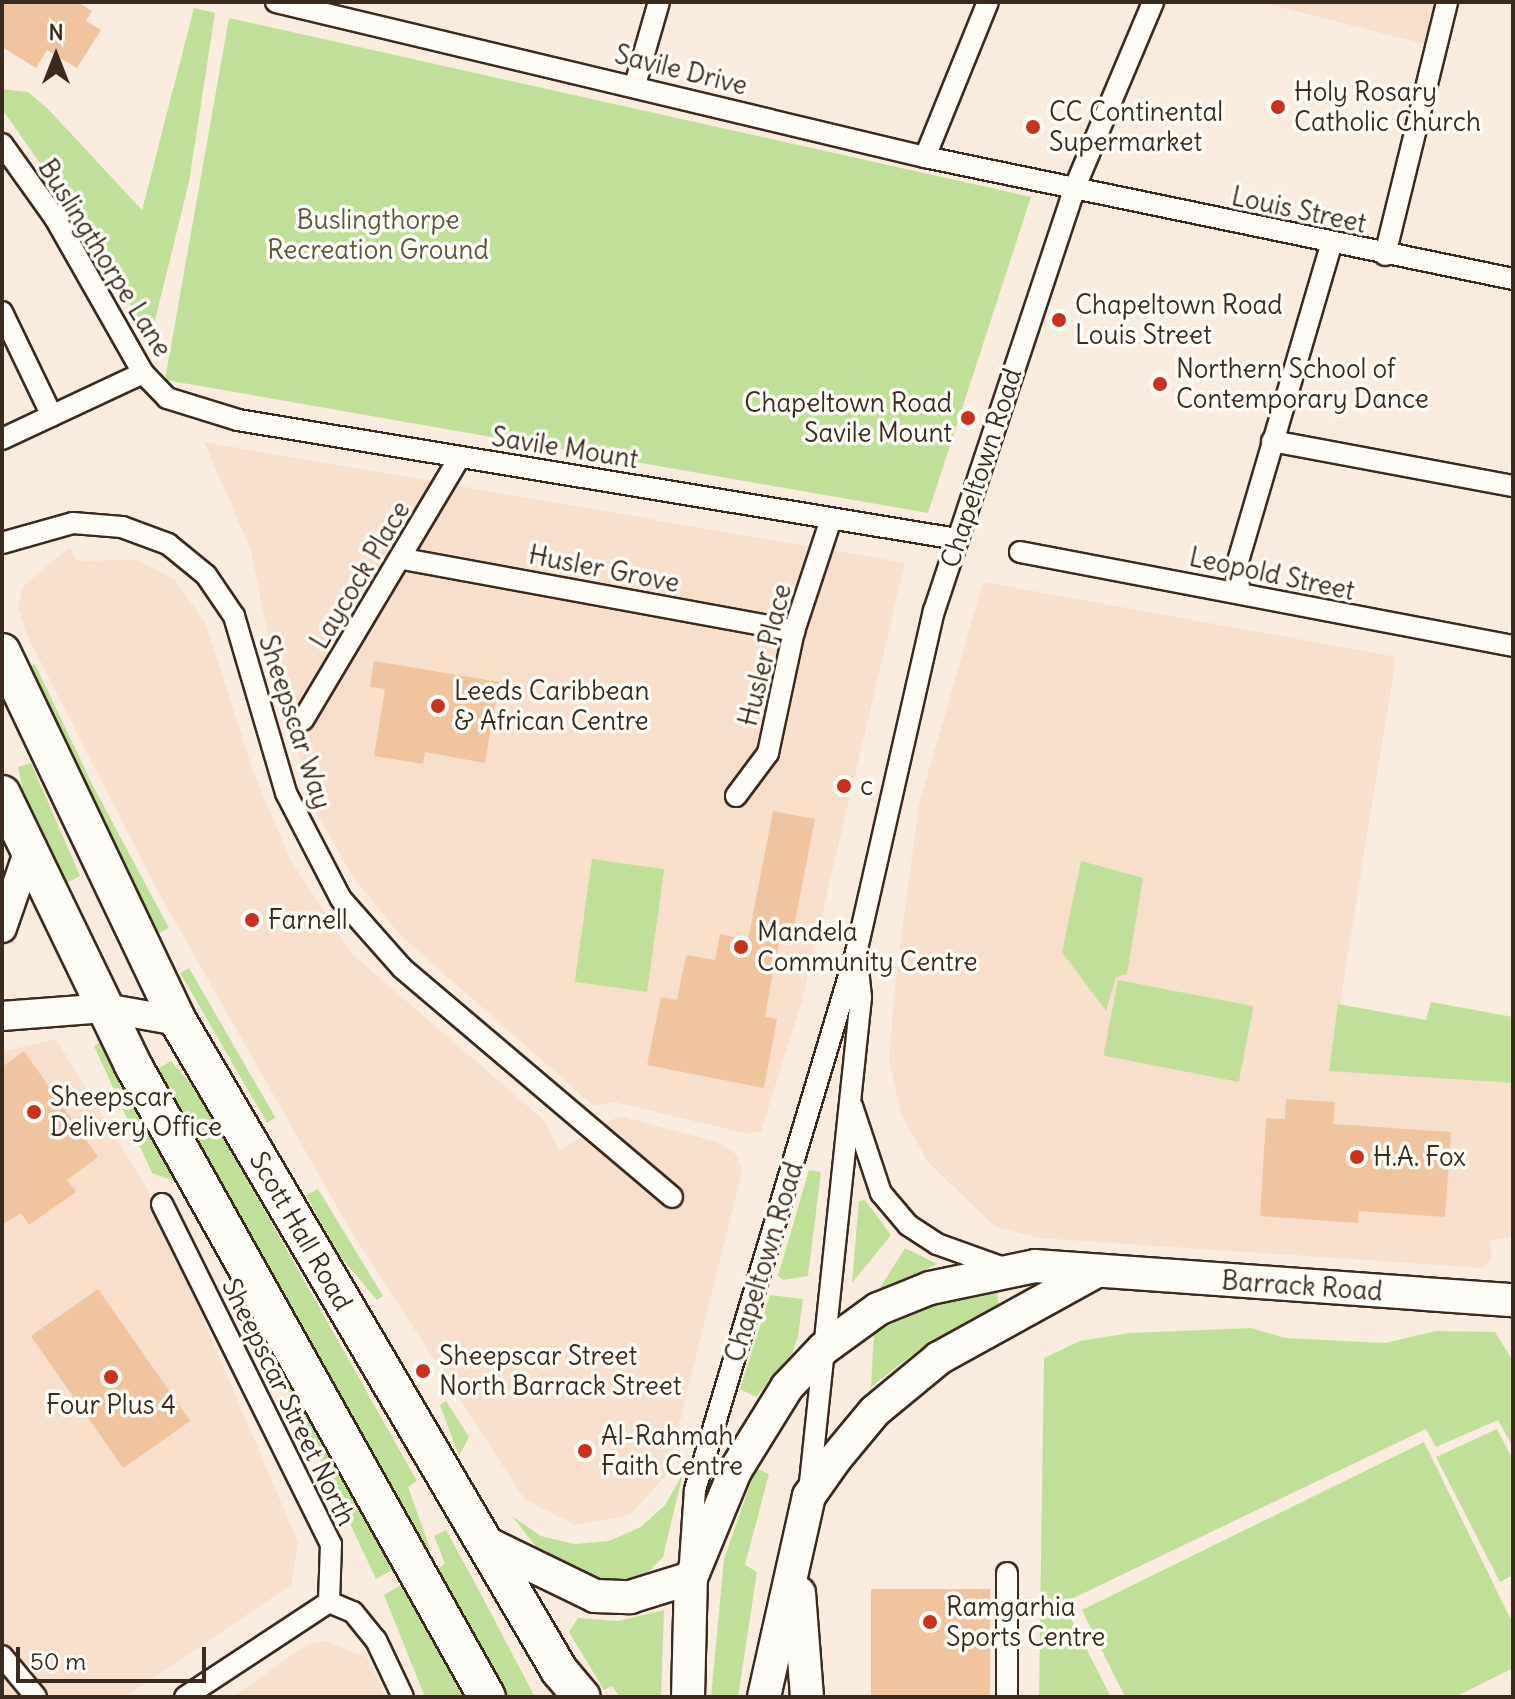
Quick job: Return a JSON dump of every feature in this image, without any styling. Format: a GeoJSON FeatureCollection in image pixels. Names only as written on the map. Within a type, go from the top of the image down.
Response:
{"type":"FeatureCollection","features":[{"type":"Feature","properties":{"kind":"highway","name":"Scott Hall Road"},"geometry":{"type":"LineString","coordinates":[[2,652],[178,1021],[486,1543],[564,1683],[582,1697]]}},
{"type":"Feature","properties":{"kind":"highway"},"geometry":{"type":"LineString","coordinates":[[2,794],[105,1008],[487,1697]]}},
{"type":"Feature","properties":{"kind":"main road","name":"Barrack Road"},"geometry":{"type":"LineString","coordinates":[[691,1578],[761,1422],[823,1349],[878,1309],[1004,1268],[1513,1300]]}},
{"type":"Feature","properties":{"kind":"main road"},"geometry":{"type":"LineString","coordinates":[[809,1496],[863,1423],[939,1358],[1091,1274]]}},
{"type":"Feature","properties":{"kind":"main road","name":"Chapeltown Road"},"geometry":{"type":"LineString","coordinates":[[797,1570],[809,1496]]}},
{"type":"Feature","properties":{"kind":"main road"},"geometry":{"type":"LineString","coordinates":[[486,1543],[595,1596],[630,1597],[691,1578],[688,1697]]}},
{"type":"Feature","properties":{"kind":"main road"},"geometry":{"type":"LineString","coordinates":[[764,1697],[797,1570]]}},
{"type":"Feature","properties":{"kind":"main road"},"geometry":{"type":"LineString","coordinates":[[797,1570],[807,1697]]}},
{"type":"Feature","properties":{"kind":"street","name":"Savile Drive"},"geometry":{"type":"LineString","coordinates":[[276,2],[332,9],[925,157],[1075,187]]}},
{"type":"Feature","properties":{"kind":"street"},"geometry":{"type":"LineString","coordinates":[[635,85],[659,2]]}},
{"type":"Feature","properties":{"kind":"street"},"geometry":{"type":"LineString","coordinates":[[925,157],[988,2]]}},
{"type":"Feature","properties":{"kind":"street","name":"Chapeltown Road"},"geometry":{"type":"LineString","coordinates":[[691,1578],[695,1490],[857,949],[896,757],[957,539],[1075,187],[1153,2]]}},
{"type":"Feature","properties":{"kind":"street"},"geometry":{"type":"LineString","coordinates":[[1385,255],[1447,2]]}},
{"type":"Feature","properties":{"kind":"street","name":"Buslingthorpe Lane"},"geometry":{"type":"LineString","coordinates":[[2,144],[55,218],[143,373],[167,398]]}},
{"type":"Feature","properties":{"kind":"street","name":"Louis Street"},"geometry":{"type":"LineString","coordinates":[[1075,187],[1331,245],[1513,279]]}},
{"type":"Feature","properties":{"kind":"street"},"geometry":{"type":"LineString","coordinates":[[1240,593],[1236,568],[1331,245]]}},
{"type":"Feature","properties":{"kind":"street"},"geometry":{"type":"LineString","coordinates":[[2,312],[52,416]]}},
{"type":"Feature","properties":{"kind":"street"},"geometry":{"type":"LineString","coordinates":[[2,439],[143,373]]}},
{"type":"Feature","properties":{"kind":"street","name":"Savile Mount"},"geometry":{"type":"LineString","coordinates":[[167,398],[238,420],[957,539]]}},
{"type":"Feature","properties":{"kind":"street"},"geometry":{"type":"LineString","coordinates":[[1272,441],[1513,486]]}},
{"type":"Feature","properties":{"kind":"street","name":"Laycock Place"},"geometry":{"type":"LineString","coordinates":[[303,720],[403,559],[460,457]]}},
{"type":"Feature","properties":{"kind":"street","name":"Husler Place"},"geometry":{"type":"LineString","coordinates":[[736,796],[768,753],[794,631],[831,519]]}},
{"type":"Feature","properties":{"kind":"street","name":"Sheepscar Way"},"geometry":{"type":"LineString","coordinates":[[2,543],[73,523],[122,527],[168,544],[206,575],[234,616],[286,793],[341,899],[402,968],[672,1197]]}},
{"type":"Feature","properties":{"kind":"street","name":"Leopold Street"},"geometry":{"type":"LineString","coordinates":[[1020,552],[1513,646]]}},
{"type":"Feature","properties":{"kind":"street","name":"Husler Grove"},"geometry":{"type":"LineString","coordinates":[[403,559],[794,631]]}},
{"type":"Feature","properties":{"kind":"street"},"geometry":{"type":"LineString","coordinates":[[2,928],[28,853]]}},
{"type":"Feature","properties":{"kind":"street","name":"Chapeltown Road"},"geometry":{"type":"LineString","coordinates":[[809,1496],[861,997],[857,949]]}},
{"type":"Feature","properties":{"kind":"street"},"geometry":{"type":"LineString","coordinates":[[2,1016],[105,1008],[178,1021]]}},
{"type":"Feature","properties":{"kind":"street","name":"Chapeltown Road"},"geometry":{"type":"LineString","coordinates":[[849,1094],[881,1193],[908,1225],[937,1244],[1004,1268]]}},
{"type":"Feature","properties":{"kind":"street","name":"Sheepscar Street North"},"geometry":{"type":"LineString","coordinates":[[162,1204],[331,1544],[329,1602]]}},
{"type":"Feature","properties":{"kind":"street"},"geometry":{"type":"LineString","coordinates":[[1007,1573],[1007,1697]]}},
{"type":"Feature","properties":{"kind":"street"},"geometry":{"type":"LineString","coordinates":[[185,1697],[329,1602],[353,1612],[376,1640],[403,1697]]}},
{"type":"Feature","properties":{"kind":"street"},"geometry":{"type":"LineString","coordinates":[[2,1656],[36,1697]]}},
{"type":"Feature","properties":{"kind":"shaded area"},"geometry":{"type":"Polygon","coordinates":[[[1260,2],[1434,2],[1425,44],[1260,2]]]}},
{"type":"Feature","properties":{"kind":"shaded area"},"geometry":{"type":"Polygon","coordinates":[[[204,442],[905,563],[801,1004],[761,1131],[749,1134],[614,1102],[594,1106],[401,936],[355,880],[317,814],[280,696],[251,550],[204,442]]]}},
{"type":"Feature","properties":{"kind":"shaded area"},"geometry":{"type":"Polygon","coordinates":[[[70,547],[77,561],[138,560],[175,580],[206,624],[253,771],[290,859],[352,954],[545,1121],[559,1150],[620,1116],[717,1142],[736,1154],[742,1171],[667,1474],[630,1515],[575,1525],[525,1500],[349,1228],[155,886],[26,633],[18,607],[23,586],[70,547]]]}},
{"type":"Feature","properties":{"kind":"shaded area"},"geometry":{"type":"Polygon","coordinates":[[[983,582],[1396,657],[1329,1070],[1513,1083],[1513,1236],[1490,1240],[1491,1261],[1483,1268],[1039,1238],[995,1227],[928,1162],[902,1116],[889,1061],[895,985],[919,804],[983,582]]]}},
{"type":"Feature","properties":{"kind":"shaded area"},"geometry":{"type":"Polygon","coordinates":[[[56,1039],[148,1190],[298,1542],[291,1585],[125,1697],[2,1697],[2,1052],[56,1039]]]}},
{"type":"Feature","properties":{"kind":"shaded area"},"geometry":{"type":"Polygon","coordinates":[[[323,1641],[367,1657],[386,1697],[233,1697],[306,1645],[323,1641]]]}},
{"type":"Feature","properties":{"kind":"green space"},"geometry":{"type":"Polygon","coordinates":[[[194,8],[215,13],[189,182],[150,340],[96,243],[2,109],[2,89],[28,92],[48,109],[142,210],[194,8]]]}},
{"type":"Feature","properties":{"kind":"green space","name":"Buslingthorpe Recreation Ground"},"geometry":{"type":"Polygon","coordinates":[[[229,18],[1031,197],[928,513],[165,380],[229,18]]]}},
{"type":"Feature","properties":{"kind":"green space"},"geometry":{"type":"Polygon","coordinates":[[[35,664],[92,784],[169,928],[159,933],[109,837],[28,667],[35,664]]]}},
{"type":"Feature","properties":{"kind":"green space"},"geometry":{"type":"Polygon","coordinates":[[[31,763],[80,876],[57,888],[25,801],[18,767],[31,763]]]}},
{"type":"Feature","properties":{"kind":"green space"},"geometry":{"type":"Polygon","coordinates":[[[592,859],[664,869],[647,992],[575,982],[592,859]]]}},
{"type":"Feature","properties":{"kind":"green space"},"geometry":{"type":"Polygon","coordinates":[[[1081,861],[1143,878],[1127,974],[1116,977],[1106,1011],[1062,952],[1081,861]]]}},
{"type":"Feature","properties":{"kind":"green space"},"geometry":{"type":"Polygon","coordinates":[[[189,968],[276,1118],[267,1123],[180,973],[189,968]]]}},
{"type":"Feature","properties":{"kind":"green space"},"geometry":{"type":"Polygon","coordinates":[[[1118,980],[1253,1006],[1239,1082],[1103,1056],[1118,980]]]}},
{"type":"Feature","properties":{"kind":"green space"},"geometry":{"type":"Polygon","coordinates":[[[1431,1002],[1513,1017],[1513,1083],[1329,1071],[1338,1004],[1426,1020],[1431,1002]]]}},
{"type":"Feature","properties":{"kind":"green space"},"geometry":{"type":"Polygon","coordinates":[[[104,1040],[177,1182],[152,1173],[94,1046],[104,1040]]]}},
{"type":"Feature","properties":{"kind":"green space"},"geometry":{"type":"Polygon","coordinates":[[[171,1061],[199,1094],[417,1481],[408,1487],[430,1548],[425,1551],[154,1071],[171,1061]]]}},
{"type":"Feature","properties":{"kind":"green space"},"geometry":{"type":"Polygon","coordinates":[[[809,1170],[821,1172],[808,1276],[783,1280],[778,1276],[809,1170]]]}},
{"type":"Feature","properties":{"kind":"green space"},"geometry":{"type":"Polygon","coordinates":[[[318,1189],[383,1296],[377,1300],[338,1254],[306,1195],[318,1189]]]}},
{"type":"Feature","properties":{"kind":"green space"},"geometry":{"type":"Polygon","coordinates":[[[865,1200],[891,1235],[852,1283],[859,1201],[865,1200]]]}},
{"type":"Feature","properties":{"kind":"green space"},"geometry":{"type":"Polygon","coordinates":[[[217,1240],[402,1565],[376,1579],[217,1240]]]}},
{"type":"Feature","properties":{"kind":"green space"},"geometry":{"type":"Polygon","coordinates":[[[905,1248],[937,1264],[875,1296],[905,1248]]]}},
{"type":"Feature","properties":{"kind":"green space"},"geometry":{"type":"Polygon","coordinates":[[[996,1288],[999,1305],[920,1349],[871,1387],[874,1332],[937,1304],[996,1288]]]}},
{"type":"Feature","properties":{"kind":"green space"},"geometry":{"type":"Polygon","coordinates":[[[770,1295],[803,1299],[798,1336],[793,1352],[756,1397],[740,1389],[770,1295]]]}},
{"type":"Feature","properties":{"kind":"green space"},"geometry":{"type":"Polygon","coordinates":[[[1251,1328],[1285,1338],[1385,1343],[1436,1331],[1495,1332],[1513,1361],[1513,1447],[1498,1420],[1436,1447],[1426,1429],[1063,1603],[1111,1697],[1039,1697],[1044,1358],[1080,1341],[1130,1333],[1251,1328]]]}},
{"type":"Feature","properties":{"kind":"green space"},"geometry":{"type":"Polygon","coordinates":[[[446,1401],[469,1437],[459,1456],[440,1405],[446,1401]]]}},
{"type":"Feature","properties":{"kind":"green space"},"geometry":{"type":"Polygon","coordinates":[[[1497,1429],[1513,1460],[1513,1575],[1500,1582],[1436,1457],[1497,1429]]]}},
{"type":"Feature","properties":{"kind":"green space"},"geometry":{"type":"Polygon","coordinates":[[[1424,1442],[1513,1624],[1513,1668],[1455,1697],[1125,1697],[1082,1610],[1424,1442]]]}},
{"type":"Feature","properties":{"kind":"green space"},"geometry":{"type":"Polygon","coordinates":[[[756,1468],[769,1474],[745,1565],[757,1572],[738,1697],[711,1697],[724,1559],[756,1468]]]}},
{"type":"Feature","properties":{"kind":"green space"},"geometry":{"type":"Polygon","coordinates":[[[683,1473],[663,1557],[647,1573],[625,1581],[599,1582],[545,1558],[512,1516],[541,1536],[574,1544],[609,1541],[641,1527],[666,1504],[683,1473]]]}},
{"type":"Feature","properties":{"kind":"green space"},"geometry":{"type":"Polygon","coordinates":[[[446,1530],[535,1697],[505,1697],[438,1569],[445,1563],[434,1536],[446,1530]]]}},
{"type":"Feature","properties":{"kind":"green space"},"geometry":{"type":"Polygon","coordinates":[[[409,1580],[473,1697],[425,1697],[384,1595],[409,1580]]]}},
{"type":"Feature","properties":{"kind":"green space"},"geometry":{"type":"Polygon","coordinates":[[[664,1610],[661,1697],[620,1697],[612,1686],[604,1690],[569,1632],[578,1618],[618,1621],[664,1610]]]}},
{"type":"Feature","properties":{"kind":"building"},"geometry":{"type":"Polygon","coordinates":[[[2,2],[78,2],[92,11],[86,21],[101,30],[77,68],[47,50],[36,68],[2,47],[2,2]]]}},
{"type":"Feature","properties":{"kind":"building","name":"Leeds Caribbean & African Centre"},"geometry":{"type":"Polygon","coordinates":[[[374,661],[499,682],[485,763],[425,752],[423,764],[374,756],[385,689],[370,687],[374,661]]]}},
{"type":"Feature","properties":{"kind":"building","name":"Mandela Community Centre"},"geometry":{"type":"Polygon","coordinates":[[[773,811],[815,819],[793,931],[782,929],[773,971],[765,1017],[777,1019],[764,1088],[647,1065],[661,997],[677,1000],[686,955],[715,960],[720,934],[748,940],[773,811]]]}},
{"type":"Feature","properties":{"kind":"building","name":"Sheepscar Delivery Office"},"geometry":{"type":"Polygon","coordinates":[[[24,1051],[98,1157],[67,1180],[76,1192],[29,1225],[21,1213],[2,1225],[2,1067],[24,1051]]]}},
{"type":"Feature","properties":{"kind":"building","name":"H.A. Fox"},"geometry":{"type":"Polygon","coordinates":[[[1286,1099],[1335,1102],[1333,1124],[1451,1132],[1445,1217],[1359,1211],[1358,1223],[1260,1216],[1266,1118],[1285,1119],[1286,1099]]]}},
{"type":"Feature","properties":{"kind":"building","name":"Four Plus 4"},"geometry":{"type":"Polygon","coordinates":[[[98,1289],[190,1421],[123,1468],[31,1336],[98,1289]]]}},
{"type":"Feature","properties":{"kind":"building","name":"Ramgarhia Sports Centre"},"geometry":{"type":"Polygon","coordinates":[[[871,1589],[990,1589],[990,1697],[871,1697],[871,1589]]]}},
{"type":"Feature","properties":{"kind":"place","name":"Holy Rosary Catholic Church"},"geometry":{"type":"Point","coordinates":[1278,107]}},
{"type":"Feature","properties":{"kind":"place","name":"CC Continental Supermarket"},"geometry":{"type":"Point","coordinates":[1033,127]}},
{"type":"Feature","properties":{"kind":"place","name":"Chapeltown Road Louis Street"},"geometry":{"type":"Point","coordinates":[1059,320]}},
{"type":"Feature","properties":{"kind":"place","name":"Northern School of Contemporary Dance"},"geometry":{"type":"Point","coordinates":[1160,384]}},
{"type":"Feature","properties":{"kind":"place","name":"Chapeltown Road Savile Mount"},"geometry":{"type":"Point","coordinates":[968,418]}},
{"type":"Feature","properties":{"kind":"place","name":"Leeds Caribbean & African Centre"},"geometry":{"type":"Point","coordinates":[438,706]}},
{"type":"Feature","properties":{"kind":"place","name":"c"},"geometry":{"type":"Point","coordinates":[844,786]}},
{"type":"Feature","properties":{"kind":"place","name":"Farnell"},"geometry":{"type":"Point","coordinates":[252,920]}},
{"type":"Feature","properties":{"kind":"place","name":"Mandela Community Centre"},"geometry":{"type":"Point","coordinates":[741,947]}},
{"type":"Feature","properties":{"kind":"place","name":"Sheepscar Delivery Office"},"geometry":{"type":"Point","coordinates":[34,1112]}},
{"type":"Feature","properties":{"kind":"place","name":"H.A. Fox"},"geometry":{"type":"Point","coordinates":[1357,1157]}},
{"type":"Feature","properties":{"kind":"place","name":"Sheepscar Street North Barrack Street"},"geometry":{"type":"Point","coordinates":[423,1371]}},
{"type":"Feature","properties":{"kind":"place","name":"Four Plus 4"},"geometry":{"type":"Point","coordinates":[111,1377]}},
{"type":"Feature","properties":{"kind":"place","name":"Al-Rahmah Faith Centre"},"geometry":{"type":"Point","coordinates":[585,1451]}},
{"type":"Feature","properties":{"kind":"place","name":"Ramgarhia Sports Centre"},"geometry":{"type":"Point","coordinates":[930,1622]}}]}
